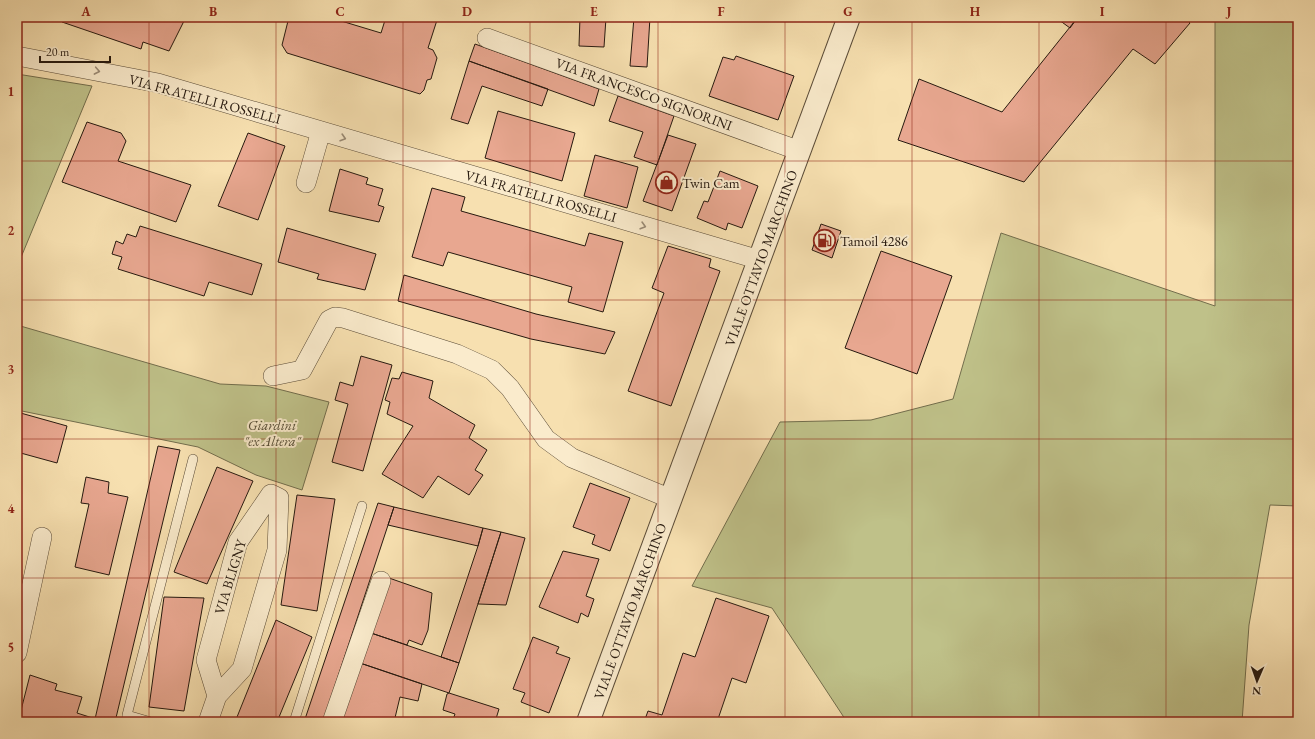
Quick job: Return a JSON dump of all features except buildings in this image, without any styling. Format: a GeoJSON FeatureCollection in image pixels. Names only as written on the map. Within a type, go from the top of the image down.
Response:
{"type":"FeatureCollection","features":[{"type":"Feature","properties":{"kind":"street","name":"VIALE OTTAVIO MARCHINO"},"geometry":{"type":"LineString","coordinates":[[588,722],[849,17]]}},
{"type":"Feature","properties":{"kind":"street","name":"VIA FRANCESCO SIGNORINI"},"geometry":{"type":"LineString","coordinates":[[487,38],[800,151]]}},
{"type":"Feature","properties":{"kind":"street","name":"VIA FRATELLI ROSSELLI"},"geometry":{"type":"LineString","coordinates":[[17,56],[158,82],[760,260]]}},
{"type":"Feature","properties":{"kind":"street"},"geometry":{"type":"LineString","coordinates":[[306,183],[321,131]]}},
{"type":"Feature","properties":{"kind":"street"},"geometry":{"type":"LineString","coordinates":[[273,376],[302,370],[328,320],[335,317],[343,318],[457,354],[492,370],[510,388],[546,439],[572,458],[671,499]]}},
{"type":"Feature","properties":{"kind":"street","name":"VIA BLIGNY"},"geometry":{"type":"LineString","coordinates":[[208,722],[217,696],[242,669],[277,550],[279,498],[271,494],[238,542],[206,660],[217,696]]}},
{"type":"Feature","properties":{"kind":"street"},"geometry":{"type":"LineString","coordinates":[[17,653],[42,537]]}},
{"type":"Feature","properties":{"kind":"street"},"geometry":{"type":"LineString","coordinates":[[332,722],[381,581]]}},
{"type":"Feature","properties":{"kind":"lane"},"geometry":{"type":"LineString","coordinates":[[151,722],[127,715],[193,459]]}},
{"type":"Feature","properties":{"kind":"lane"},"geometry":{"type":"LineString","coordinates":[[294,722],[362,506]]}},
{"type":"Feature","properties":{"kind":"green space"},"geometry":{"type":"Polygon","coordinates":[[[1215,17],[1298,17],[1298,506],[1270,505],[1249,625],[1242,722],[847,722],[772,608],[692,586],[780,422],[871,420],[953,399],[1001,233],[1215,306],[1215,17]]]}},
{"type":"Feature","properties":{"kind":"green space"},"geometry":{"type":"Polygon","coordinates":[[[17,74],[92,86],[17,267],[17,74]]]}},
{"type":"Feature","properties":{"kind":"green space","name":"Giardini \"ex Altera\""},"geometry":{"type":"Polygon","coordinates":[[[17,325],[220,384],[266,386],[329,402],[302,490],[256,475],[198,447],[17,410],[17,325]]]}},
{"type":"Feature","properties":{"kind":"place","name":"Twin Cam"},"geometry":{"type":"Point","coordinates":[666,183]}},
{"type":"Feature","properties":{"kind":"place","name":"Tamoil 4286"},"geometry":{"type":"Point","coordinates":[825,241]}}]}
